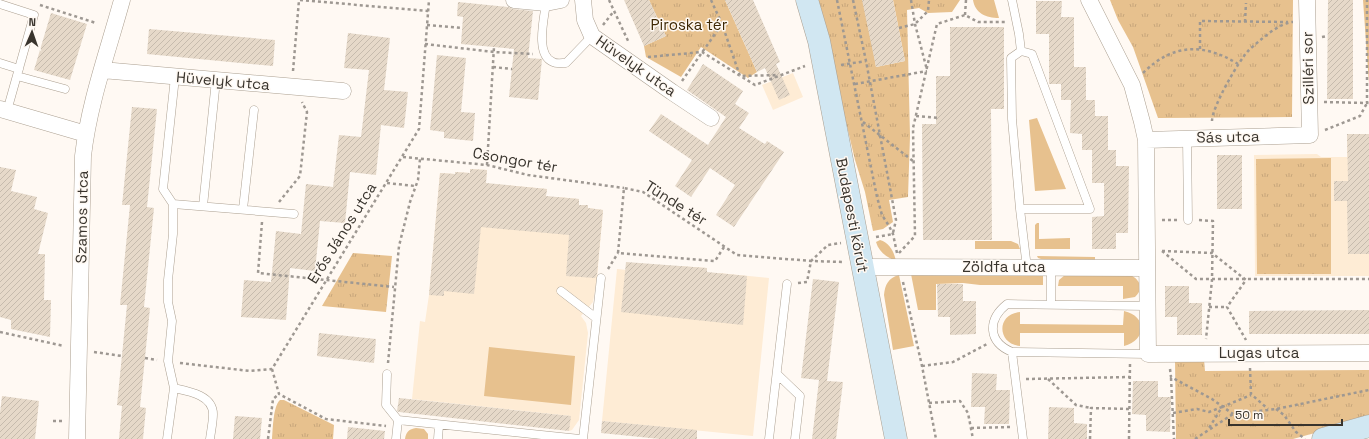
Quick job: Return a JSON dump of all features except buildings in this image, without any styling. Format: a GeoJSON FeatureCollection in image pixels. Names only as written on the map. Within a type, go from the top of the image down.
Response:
{"type":"FeatureCollection","features":[{"type":"Feature","properties":{"kind":"street","name":"Szamos utca"},"geometry":{"type":"LineString","coordinates":[[77,439],[83,156],[86,134],[102,70],[122,0]]}},
{"type":"Feature","properties":{"kind":"street"},"geometry":{"type":"LineString","coordinates":[[514,0],[553,2]]}},
{"type":"Feature","properties":{"kind":"street","name":"Hüvelyk utca"},"geometry":{"type":"LineString","coordinates":[[583,0],[585,20],[592,36],[628,54],[712,118]]}},
{"type":"Feature","properties":{"kind":"street","name":"Budapesti körút"},"geometry":{"type":"LineString","coordinates":[[807,0],[820,41],[853,265],[894,436]]}},
{"type":"Feature","properties":{"kind":"street"},"geometry":{"type":"LineString","coordinates":[[1089,0],[1132,85],[1146,140],[1148,354]]}},
{"type":"Feature","properties":{"kind":"street","name":"Szilléri sor"},"geometry":{"type":"LineString","coordinates":[[1307,0],[1310,136]]}},
{"type":"Feature","properties":{"kind":"street","name":"Hüvelyk utca"},"geometry":{"type":"LineString","coordinates":[[102,70],[343,91]]}},
{"type":"Feature","properties":{"kind":"street"},"geometry":{"type":"LineString","coordinates":[[4,110],[86,134]]}},
{"type":"Feature","properties":{"kind":"street","name":"Sás utca"},"geometry":{"type":"LineString","coordinates":[[1146,140],[1310,136]]}},
{"type":"Feature","properties":{"kind":"street","name":"Zöldfa utca"},"geometry":{"type":"LineString","coordinates":[[853,265],[901,258],[1027,268],[1147,268]]}},
{"type":"Feature","properties":{"kind":"street","name":"Lugas utca"},"geometry":{"type":"LineString","coordinates":[[1148,354],[1204,354],[1248,349],[1369,353]]}},
{"type":"Feature","properties":{"kind":"street"},"geometry":{"type":"LineString","coordinates":[[1323,439],[1369,426]]}},
{"type":"Feature","properties":{"kind":"lane"},"geometry":{"type":"LineString","coordinates":[[1012,0],[1021,51]]}},
{"type":"Feature","properties":{"kind":"lane"},"geometry":{"type":"LineString","coordinates":[[553,2],[542,46],[544,55],[553,62],[566,63],[592,36]]}},
{"type":"Feature","properties":{"kind":"lane"},"geometry":{"type":"LineString","coordinates":[[0,4],[34,15],[18,72],[4,110]]}},
{"type":"Feature","properties":{"kind":"lane"},"geometry":{"type":"LineString","coordinates":[[1021,51],[1011,58],[1012,119],[1027,268]]}},
{"type":"Feature","properties":{"kind":"lane"},"geometry":{"type":"LineString","coordinates":[[1020,209],[1090,210],[1032,54],[1021,51]]}},
{"type":"Feature","properties":{"kind":"lane"},"geometry":{"type":"LineString","coordinates":[[0,63],[18,72],[65,89]]}},
{"type":"Feature","properties":{"kind":"lane"},"geometry":{"type":"LineString","coordinates":[[167,439],[174,388],[168,361],[172,322],[168,302],[168,280],[173,234],[173,204],[163,189],[176,77]]}},
{"type":"Feature","properties":{"kind":"lane"},"geometry":{"type":"LineString","coordinates":[[203,206],[216,80]]}},
{"type":"Feature","properties":{"kind":"lane"},"geometry":{"type":"LineString","coordinates":[[243,210],[254,110]]}},
{"type":"Feature","properties":{"kind":"lane"},"geometry":{"type":"LineString","coordinates":[[1187,138],[1188,220]]}},
{"type":"Feature","properties":{"kind":"lane"},"geometry":{"type":"LineString","coordinates":[[173,204],[294,214]]}},
{"type":"Feature","properties":{"kind":"lane"},"geometry":{"type":"LineString","coordinates":[[1051,268],[1051,304]]}},
{"type":"Feature","properties":{"kind":"lane"},"geometry":{"type":"LineString","coordinates":[[397,424],[439,424],[581,439],[601,278]]}},
{"type":"Feature","properties":{"kind":"lane"},"geometry":{"type":"LineString","coordinates":[[769,439],[787,284]]}},
{"type":"Feature","properties":{"kind":"lane"},"geometry":{"type":"LineString","coordinates":[[561,291],[596,318]]}},
{"type":"Feature","properties":{"kind":"lane"},"geometry":{"type":"LineString","coordinates":[[1147,306],[1007,304],[998,311],[993,324],[995,340],[1004,349],[1012,352],[1148,354]]}},
{"type":"Feature","properties":{"kind":"lane"},"geometry":{"type":"LineString","coordinates":[[1012,352],[1023,439]]}},
{"type":"Feature","properties":{"kind":"lane"},"geometry":{"type":"LineString","coordinates":[[387,374],[386,405],[397,424],[396,439]]}},
{"type":"Feature","properties":{"kind":"lane"},"geometry":{"type":"LineString","coordinates":[[777,374],[800,396],[796,439]]}},
{"type":"Feature","properties":{"kind":"lane"},"geometry":{"type":"LineString","coordinates":[[174,388],[193,392],[212,405],[213,413],[210,439]]}},
{"type":"Feature","properties":{"kind":"lane"},"geometry":{"type":"LineString","coordinates":[[438,439],[439,424]]}},
{"type":"Feature","properties":{"kind":"path"},"geometry":{"type":"LineString","coordinates":[[394,287],[258,273],[267,211],[300,176],[307,112],[294,87],[299,0],[428,11]]}},
{"type":"Feature","properties":{"kind":"path","name":"Erős János utca"},"geometry":{"type":"LineString","coordinates":[[272,369],[419,129],[429,0]]}},
{"type":"Feature","properties":{"kind":"path"},"geometry":{"type":"LineString","coordinates":[[609,0],[628,54],[702,52],[755,85],[805,66]]}},
{"type":"Feature","properties":{"kind":"path"},"geometry":{"type":"LineString","coordinates":[[711,0],[722,24],[740,76]]}},
{"type":"Feature","properties":{"kind":"path"},"geometry":{"type":"LineString","coordinates":[[837,0],[877,197],[882,215],[890,226],[901,258],[936,439]]}},
{"type":"Feature","properties":{"kind":"path"},"geometry":{"type":"LineString","coordinates":[[853,0],[896,220],[893,234]]}},
{"type":"Feature","properties":{"kind":"path"},"geometry":{"type":"LineString","coordinates":[[911,0],[915,24],[927,71]]}},
{"type":"Feature","properties":{"kind":"path"},"geometry":{"type":"LineString","coordinates":[[899,28],[915,24],[928,11],[929,0]]}},
{"type":"Feature","properties":{"kind":"path"},"geometry":{"type":"LineString","coordinates":[[965,15],[966,0]]}},
{"type":"Feature","properties":{"kind":"path"},"geometry":{"type":"LineString","coordinates":[[1310,136],[1360,116],[1368,103],[1367,0]]}},
{"type":"Feature","properties":{"kind":"path"},"geometry":{"type":"LineString","coordinates":[[1245,22],[1246,3]]}},
{"type":"Feature","properties":{"kind":"path"},"geometry":{"type":"LineString","coordinates":[[48,8],[96,23]]}},
{"type":"Feature","properties":{"kind":"path"},"geometry":{"type":"LineString","coordinates":[[901,258],[915,236],[913,128],[938,24],[965,15],[978,22],[1017,22]]}},
{"type":"Feature","properties":{"kind":"path"},"geometry":{"type":"LineString","coordinates":[[1200,49],[1200,21],[1307,21]]}},
{"type":"Feature","properties":{"kind":"path"},"geometry":{"type":"LineString","coordinates":[[1212,121],[1212,117],[1220,99],[1238,64],[1249,50],[1274,30],[1289,22]]}},
{"type":"Feature","properties":{"kind":"path"},"geometry":{"type":"LineString","coordinates":[[680,83],[722,24]]}},
{"type":"Feature","properties":{"kind":"path"},"geometry":{"type":"LineString","coordinates":[[427,25],[462,28]]}},
{"type":"Feature","properties":{"kind":"path"},"geometry":{"type":"LineString","coordinates":[[425,44],[494,52],[544,55]]}},
{"type":"Feature","properties":{"kind":"path"},"geometry":{"type":"LineString","coordinates":[[487,165],[494,47]]}},
{"type":"Feature","properties":{"kind":"path"},"geometry":{"type":"LineString","coordinates":[[1132,85],[1149,67],[1163,57],[1182,50],[1200,49],[1213,51],[1238,64]]}},
{"type":"Feature","properties":{"kind":"path"},"geometry":{"type":"LineString","coordinates":[[850,64],[866,61]]}},
{"type":"Feature","properties":{"kind":"path"},"geometry":{"type":"LineString","coordinates":[[493,67],[512,68]]}},
{"type":"Feature","properties":{"kind":"path"},"geometry":{"type":"LineString","coordinates":[[854,84],[927,71]]}},
{"type":"Feature","properties":{"kind":"path"},"geometry":{"type":"LineString","coordinates":[[740,76],[781,75]]}},
{"type":"Feature","properties":{"kind":"path"},"geometry":{"type":"LineString","coordinates":[[1309,102],[1368,103]]}},
{"type":"Feature","properties":{"kind":"path"},"geometry":{"type":"LineString","coordinates":[[916,116],[939,118]]}},
{"type":"Feature","properties":{"kind":"path"},"geometry":{"type":"LineString","coordinates":[[862,122],[913,161]]}},
{"type":"Feature","properties":{"kind":"path","name":"Csongor tér"},"geometry":{"type":"LineString","coordinates":[[402,157],[487,165],[528,175],[624,188]]}},
{"type":"Feature","properties":{"kind":"path"},"geometry":{"type":"LineString","coordinates":[[387,374],[398,246],[410,202],[418,180],[420,159]]}},
{"type":"Feature","properties":{"kind":"path"},"geometry":{"type":"LineString","coordinates":[[386,183],[415,186]]}},
{"type":"Feature","properties":{"kind":"path","name":"Tünde tér"},"geometry":{"type":"LineString","coordinates":[[618,253],[624,188],[643,192],[737,255],[853,265]]}},
{"type":"Feature","properties":{"kind":"path"},"geometry":{"type":"LineString","coordinates":[[1162,220],[1213,220],[1212,280],[1204,354]]}},
{"type":"Feature","properties":{"kind":"path"},"geometry":{"type":"LineString","coordinates":[[787,284],[807,282],[811,261],[828,245],[840,243]]}},
{"type":"Feature","properties":{"kind":"path"},"geometry":{"type":"LineString","coordinates":[[601,278],[610,267],[618,253],[715,261],[724,246]]}},
{"type":"Feature","properties":{"kind":"path"},"geometry":{"type":"LineString","coordinates":[[1246,280],[1212,253],[1162,251],[1196,279],[1212,280],[1246,280],[1369,279]]}},
{"type":"Feature","properties":{"kind":"path"},"geometry":{"type":"LineString","coordinates":[[1227,307],[1246,280]]}},
{"type":"Feature","properties":{"kind":"path"},"geometry":{"type":"LineString","coordinates":[[1209,307],[1227,307]]}},
{"type":"Feature","properties":{"kind":"path"},"geometry":{"type":"LineString","coordinates":[[1227,307],[1246,338],[1251,394],[1268,409]]}},
{"type":"Feature","properties":{"kind":"path"},"geometry":{"type":"LineString","coordinates":[[0,332],[79,350],[122,356]]}},
{"type":"Feature","properties":{"kind":"path"},"geometry":{"type":"LineString","coordinates":[[922,366],[953,362],[995,340]]}},
{"type":"Feature","properties":{"kind":"path"},"geometry":{"type":"LineString","coordinates":[[1129,439],[1130,353]]}},
{"type":"Feature","properties":{"kind":"path"},"geometry":{"type":"LineString","coordinates":[[1170,354],[1174,439]]}},
{"type":"Feature","properties":{"kind":"path"},"geometry":{"type":"LineString","coordinates":[[168,361],[250,371],[272,369],[279,394],[326,419],[397,424]]}},
{"type":"Feature","properties":{"kind":"path"},"geometry":{"type":"LineString","coordinates":[[1171,377],[1212,399],[1233,414]]}},
{"type":"Feature","properties":{"kind":"path"},"geometry":{"type":"LineString","coordinates":[[1015,379],[1130,378]]}},
{"type":"Feature","properties":{"kind":"path"},"geometry":{"type":"LineString","coordinates":[[1048,379],[1076,405],[1091,408],[1129,408]]}},
{"type":"Feature","properties":{"kind":"path"},"geometry":{"type":"LineString","coordinates":[[1195,439],[1233,414],[1276,409],[1369,390]]}},
{"type":"Feature","properties":{"kind":"path"},"geometry":{"type":"LineString","coordinates":[[268,439],[273,399],[279,394]]}},
{"type":"Feature","properties":{"kind":"path"},"geometry":{"type":"LineString","coordinates":[[1173,413],[1197,409],[1209,412],[1251,394]]}},
{"type":"Feature","properties":{"kind":"path"},"geometry":{"type":"LineString","coordinates":[[929,403],[960,401],[968,413],[974,439]]}},
{"type":"Feature","properties":{"kind":"path"},"geometry":{"type":"LineString","coordinates":[[1208,430],[1222,407]]}},
{"type":"Feature","properties":{"kind":"path"},"geometry":{"type":"LineString","coordinates":[[1090,439],[1091,408]]}},
{"type":"Feature","properties":{"kind":"path"},"geometry":{"type":"LineString","coordinates":[[1276,409],[1284,415],[1296,432],[1305,439]]}},
{"type":"Feature","properties":{"kind":"path"},"geometry":{"type":"LineString","coordinates":[[971,428],[1022,427]]}},
{"type":"Feature","properties":{"kind":"shaded area"},"geometry":{"type":"Polygon","coordinates":[[[793,73],[803,97],[773,110],[762,85],[793,73]]]}},
{"type":"Feature","properties":{"kind":"shaded area"},"geometry":{"type":"Polygon","coordinates":[[[1347,134],[1369,134],[1369,276],[1255,276],[1254,155],[1317,154],[1321,157],[1347,157],[1347,134]]]}},
{"type":"Feature","properties":{"kind":"shaded area"},"geometry":{"type":"Polygon","coordinates":[[[470,169],[487,170],[485,190],[505,192],[506,185],[547,189],[545,200],[558,197],[579,199],[579,205],[588,205],[588,208],[603,210],[597,278],[593,302],[581,316],[586,323],[588,333],[579,420],[572,430],[569,431],[570,416],[412,399],[420,321],[425,322],[429,295],[440,173],[470,173],[470,169]]]}},
{"type":"Feature","properties":{"kind":"shaded area"},"geometry":{"type":"Polygon","coordinates":[[[679,266],[707,268],[706,278],[718,280],[719,273],[769,278],[753,436],[602,421],[617,269],[678,275],[679,266]]]}},
{"type":"Feature","properties":{"kind":"green space","name":"Piroska tér"},"geometry":{"type":"Polygon","coordinates":[[[649,0],[725,0],[757,72],[748,78],[701,47],[681,77],[646,57],[644,46],[666,36],[649,0]]]}},
{"type":"Feature","properties":{"kind":"green space"},"geometry":{"type":"Polygon","coordinates":[[[817,0],[866,0],[876,67],[905,61],[893,0],[960,0],[952,12],[928,13],[919,8],[907,10],[910,136],[908,197],[889,200],[893,222],[883,229],[873,231],[865,192],[855,160],[817,0]]]}},
{"type":"Feature","properties":{"kind":"green space"},"geometry":{"type":"Polygon","coordinates":[[[973,0],[994,0],[999,18],[982,14],[974,5],[973,0]]]}},
{"type":"Feature","properties":{"kind":"green space"},"geometry":{"type":"Polygon","coordinates":[[[1110,0],[1293,0],[1292,117],[1158,118],[1133,47],[1118,20],[1110,0]]]}},
{"type":"Feature","properties":{"kind":"green space"},"geometry":{"type":"Polygon","coordinates":[[[1363,0],[1369,0],[1369,84],[1363,0]]]}},
{"type":"Feature","properties":{"kind":"green space"},"geometry":{"type":"Polygon","coordinates":[[[1037,118],[1066,189],[1035,191],[1029,120],[1037,118]]]}},
{"type":"Feature","properties":{"kind":"green space"},"geometry":{"type":"Polygon","coordinates":[[[1331,158],[1331,274],[1257,274],[1256,159],[1331,158]]]}},
{"type":"Feature","properties":{"kind":"green space"},"geometry":{"type":"Polygon","coordinates":[[[1039,223],[1039,239],[1070,238],[1070,249],[1035,249],[1035,225],[1039,223]]]}},
{"type":"Feature","properties":{"kind":"green space"},"geometry":{"type":"Polygon","coordinates":[[[880,240],[891,248],[896,261],[886,256],[877,246],[876,242],[880,240]]]}},
{"type":"Feature","properties":{"kind":"green space"},"geometry":{"type":"Polygon","coordinates":[[[975,241],[1011,241],[1018,244],[1020,249],[975,249],[975,241]]]}},
{"type":"Feature","properties":{"kind":"green space"},"geometry":{"type":"Polygon","coordinates":[[[353,253],[392,256],[386,312],[322,306],[353,253]]]}},
{"type":"Feature","properties":{"kind":"green space"},"geometry":{"type":"Polygon","coordinates":[[[1037,256],[1095,257],[1095,260],[1044,260],[1038,258],[1037,256]]]}},
{"type":"Feature","properties":{"kind":"green space"},"geometry":{"type":"Polygon","coordinates":[[[911,274],[1043,274],[1043,285],[980,285],[963,283],[936,284],[936,310],[918,310],[911,274]]]}},
{"type":"Feature","properties":{"kind":"green space"},"geometry":{"type":"Polygon","coordinates":[[[899,275],[914,346],[893,350],[884,295],[888,282],[895,276],[899,275]]]}},
{"type":"Feature","properties":{"kind":"green space"},"geometry":{"type":"Polygon","coordinates":[[[1065,275],[1130,275],[1140,284],[1140,288],[1135,297],[1123,299],[1123,286],[1058,286],[1059,280],[1065,275]]]}},
{"type":"Feature","properties":{"kind":"green space"},"geometry":{"type":"Polygon","coordinates":[[[1124,311],[1137,318],[1141,328],[1137,339],[1124,346],[1124,333],[1020,333],[1020,346],[1012,344],[1007,340],[1002,329],[1003,323],[1007,318],[1012,314],[1020,312],[1020,324],[1123,325],[1124,311]]]}},
{"type":"Feature","properties":{"kind":"green space"},"geometry":{"type":"Polygon","coordinates":[[[489,347],[575,356],[571,405],[484,396],[489,347]]]}},
{"type":"Feature","properties":{"kind":"green space"},"geometry":{"type":"Polygon","coordinates":[[[1175,360],[1204,360],[1205,371],[1369,370],[1369,418],[1293,439],[1176,439],[1175,360]]]}},
{"type":"Feature","properties":{"kind":"green space"},"geometry":{"type":"Polygon","coordinates":[[[280,400],[284,400],[334,425],[333,439],[272,439],[276,407],[280,400]]]}},
{"type":"Feature","properties":{"kind":"green space"},"geometry":{"type":"Polygon","coordinates":[[[416,428],[424,429],[428,434],[428,439],[405,439],[408,431],[416,428]]]}}]}
